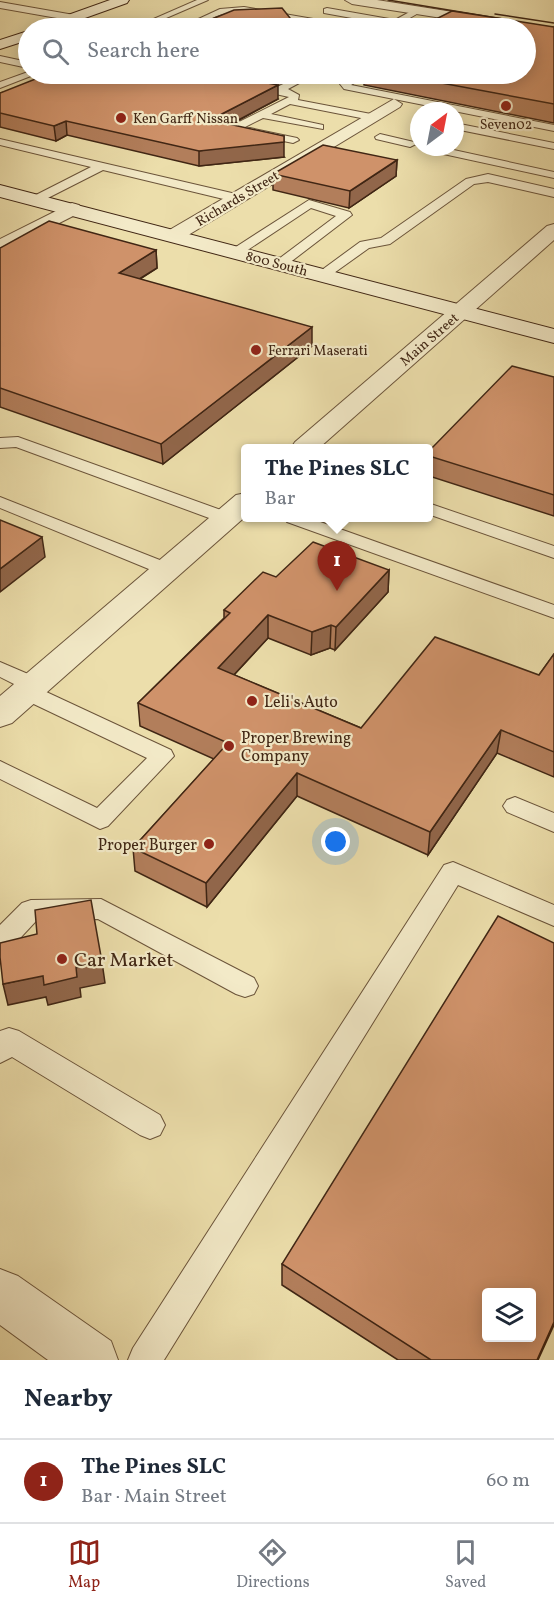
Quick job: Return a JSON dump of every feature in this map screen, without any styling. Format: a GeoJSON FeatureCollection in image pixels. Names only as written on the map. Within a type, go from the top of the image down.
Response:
{"type":"FeatureCollection","features":[{"type":"Feature","properties":{"kind":"street"},"geometry":{"type":"LineString","coordinates":[[74,18],[122,0]]}},
{"type":"Feature","properties":{"kind":"street"},"geometry":{"type":"LineString","coordinates":[[352,0],[463,18]]}},
{"type":"Feature","properties":{"kind":"street"},"geometry":{"type":"LineString","coordinates":[[439,0],[554,18]]}},
{"type":"Feature","properties":{"kind":"street"},"geometry":{"type":"LineString","coordinates":[[536,29],[554,32]]}},
{"type":"Feature","properties":{"kind":"street"},"geometry":{"type":"LineString","coordinates":[[0,45],[18,39]]}},
{"type":"Feature","properties":{"kind":"street","name":"Richards Street"},"geometry":{"type":"LineString","coordinates":[[173,236],[394,104]]}},
{"type":"Feature","properties":{"kind":"street","name":"800 South"},"geometry":{"type":"LineString","coordinates":[[0,191],[554,336]]}},
{"type":"Feature","properties":{"kind":"street"},"geometry":{"type":"LineString","coordinates":[[0,247],[72,210]]}},
{"type":"Feature","properties":{"kind":"street","name":"Main Street"},"geometry":{"type":"LineString","coordinates":[[309,444],[554,230]]}},
{"type":"Feature","properties":{"kind":"street"},"geometry":{"type":"LineString","coordinates":[[0,716],[236,509]]}},
{"type":"Feature","properties":{"kind":"street"},"geometry":{"type":"LineString","coordinates":[[0,1294],[92,1360]]}},
{"type":"Feature","properties":{"kind":"lane"},"geometry":{"type":"LineString","coordinates":[[162,18],[204,0]]}},
{"type":"Feature","properties":{"kind":"lane"},"geometry":{"type":"LineString","coordinates":[[0,5],[74,18]]}},
{"type":"Feature","properties":{"kind":"lane"},"geometry":{"type":"LineString","coordinates":[[208,18],[228,10],[244,10],[290,18]]}},
{"type":"Feature","properties":{"kind":"lane"},"geometry":{"type":"LineString","coordinates":[[323,10],[369,18]]}},
{"type":"Feature","properties":{"kind":"lane"},"geometry":{"type":"LineString","coordinates":[[405,18],[418,11]]}},
{"type":"Feature","properties":{"kind":"lane"},"geometry":{"type":"LineString","coordinates":[[0,59],[18,63]]}},
{"type":"Feature","properties":{"kind":"lane"},"geometry":{"type":"LineString","coordinates":[[0,86],[18,79]]}},
{"type":"Feature","properties":{"kind":"lane"},"geometry":{"type":"LineString","coordinates":[[248,84],[291,93],[294,97],[235,128],[293,140]]}},
{"type":"Feature","properties":{"kind":"lane"},"geometry":{"type":"LineString","coordinates":[[279,90],[291,84]]}},
{"type":"Feature","properties":{"kind":"lane"},"geometry":{"type":"LineString","coordinates":[[345,84],[348,87],[554,128]]}},
{"type":"Feature","properties":{"kind":"lane"},"geometry":{"type":"LineString","coordinates":[[290,101],[371,117]]}},
{"type":"Feature","properties":{"kind":"lane"},"geometry":{"type":"LineString","coordinates":[[262,115],[319,127]]}},
{"type":"Feature","properties":{"kind":"lane"},"geometry":{"type":"LineString","coordinates":[[464,128],[554,146]]}},
{"type":"Feature","properties":{"kind":"lane"},"geometry":{"type":"LineString","coordinates":[[380,137],[410,142]]}},
{"type":"Feature","properties":{"kind":"lane"},"geometry":{"type":"LineString","coordinates":[[0,142],[236,198]]}},
{"type":"Feature","properties":{"kind":"lane"},"geometry":{"type":"LineString","coordinates":[[464,155],[554,175]]}},
{"type":"Feature","properties":{"kind":"lane"},"geometry":{"type":"LineString","coordinates":[[36,200],[101,166]]}},
{"type":"Feature","properties":{"kind":"lane"},"geometry":{"type":"LineString","coordinates":[[322,275],[365,245],[385,242],[470,181],[488,178],[554,193]]}},
{"type":"Feature","properties":{"kind":"lane"},"geometry":{"type":"LineString","coordinates":[[235,252],[309,204],[346,215],[279,264]]}},
{"type":"Feature","properties":{"kind":"lane"},"geometry":{"type":"LineString","coordinates":[[0,443],[18,442],[236,509]]}},
{"type":"Feature","properties":{"kind":"lane"},"geometry":{"type":"LineString","coordinates":[[0,502],[168,570]]}},
{"type":"Feature","properties":{"kind":"lane"},"geometry":{"type":"LineString","coordinates":[[433,509],[554,552]]}},
{"type":"Feature","properties":{"kind":"lane"},"geometry":{"type":"LineString","coordinates":[[304,522],[554,612]]}},
{"type":"Feature","properties":{"kind":"lane"},"geometry":{"type":"LineString","coordinates":[[0,669],[31,689],[163,756],[100,820],[0,769]]}},
{"type":"Feature","properties":{"kind":"lane"},"geometry":{"type":"LineString","coordinates":[[515,806],[554,823]]}},
{"type":"Feature","properties":{"kind":"lane"},"geometry":{"type":"LineString","coordinates":[[145,1360],[453,872],[554,916]]}},
{"type":"Feature","properties":{"kind":"lane"},"geometry":{"type":"LineString","coordinates":[[0,942],[31,910],[101,909],[245,986]]}},
{"type":"Feature","properties":{"kind":"lane"},"geometry":{"type":"LineString","coordinates":[[3,1042],[150,1125]]}},
{"type":"Feature","properties":{"kind":"building"},"geometry":{"type":"Polygon","coordinates":[[[282,8],[290,18],[214,18],[234,10],[282,8]]]}},
{"type":"Feature","properties":{"kind":"building"},"geometry":{"type":"Polygon","coordinates":[[[452,11],[497,18],[438,18],[452,11]]]}},
{"type":"Feature","properties":{"kind":"building"},"geometry":{"type":"Polygon","coordinates":[[[536,24],[554,27],[554,104],[447,84],[536,84],[536,24]]]}},
{"type":"Feature","properties":{"kind":"building","name":"Ken Garff Nissan"},"geometry":{"type":"Polygon","coordinates":[[[23,84],[273,84],[278,85],[210,120],[284,136],[284,142],[199,151],[66,121],[54,126],[0,113],[0,93],[23,84]]]}},
{"type":"Feature","properties":{"kind":"building"},"geometry":{"type":"Polygon","coordinates":[[[323,145],[397,160],[350,191],[273,174],[323,145]]]}},
{"type":"Feature","properties":{"kind":"building"},"geometry":{"type":"Polygon","coordinates":[[[49,221],[156,250],[119,273],[312,327],[161,444],[0,388],[0,248],[49,221]]]}},
{"type":"Feature","properties":{"kind":"building"},"geometry":{"type":"Polygon","coordinates":[[[512,366],[554,377],[554,495],[433,457],[433,447],[512,366]]]}},
{"type":"Feature","properties":{"kind":"building"},"geometry":{"type":"Polygon","coordinates":[[[0,520],[42,537],[0,569],[0,520]]]}},
{"type":"Feature","properties":{"kind":"building"},"geometry":{"type":"Polygon","coordinates":[[[313,542],[389,570],[336,627],[331,625],[312,632],[268,615],[218,668],[361,728],[435,637],[539,675],[554,654],[554,752],[501,730],[430,832],[297,773],[206,883],[133,848],[228,743],[138,703],[230,613],[224,610],[263,572],[276,577],[313,542]]]}},
{"type":"Feature","properties":{"kind":"building","name":"Car Market"},"geometry":{"type":"Polygon","coordinates":[[[91,900],[102,962],[76,967],[77,977],[44,985],[43,976],[3,984],[0,943],[37,934],[35,910],[91,900]]]}},
{"type":"Feature","properties":{"kind":"building"},"geometry":{"type":"Polygon","coordinates":[[[498,916],[554,943],[554,1322],[537,1360],[431,1360],[282,1264],[498,916]]]}},
{"type":"Feature","properties":{"kind":"tram line"},"geometry":{"type":"LineString","coordinates":[[388,0],[497,18]]}},
{"type":"Feature","properties":{"kind":"tram line"},"geometry":{"type":"LineString","coordinates":[[495,14],[521,18]]}},
{"type":"Feature","properties":{"kind":"tram line"},"geometry":{"type":"LineString","coordinates":[[536,20],[554,23]]}},
{"type":"Feature","properties":{"kind":"place","name":"Seven02"},"geometry":{"type":"Point","coordinates":[506,106]}},
{"type":"Feature","properties":{"kind":"place","name":"Ken Garff Nissan"},"geometry":{"type":"Point","coordinates":[121,118]}},
{"type":"Feature","properties":{"kind":"place","name":"Ferrari Maserati"},"geometry":{"type":"Point","coordinates":[256,350]}},
{"type":"Feature","properties":{"kind":"place","name":"The Pines SLC"},"geometry":{"type":"Point","coordinates":[337,591]}},
{"type":"Feature","properties":{"kind":"place","name":"Leli's Auto"},"geometry":{"type":"Point","coordinates":[252,701]}},
{"type":"Feature","properties":{"kind":"place","name":"Proper Brewing Company"},"geometry":{"type":"Point","coordinates":[229,746]}},
{"type":"Feature","properties":{"kind":"place","name":"Proper Burger"},"geometry":{"type":"Point","coordinates":[209,844]}},
{"type":"Feature","properties":{"kind":"place","name":"Car Market"},"geometry":{"type":"Point","coordinates":[62,959]}}]}
